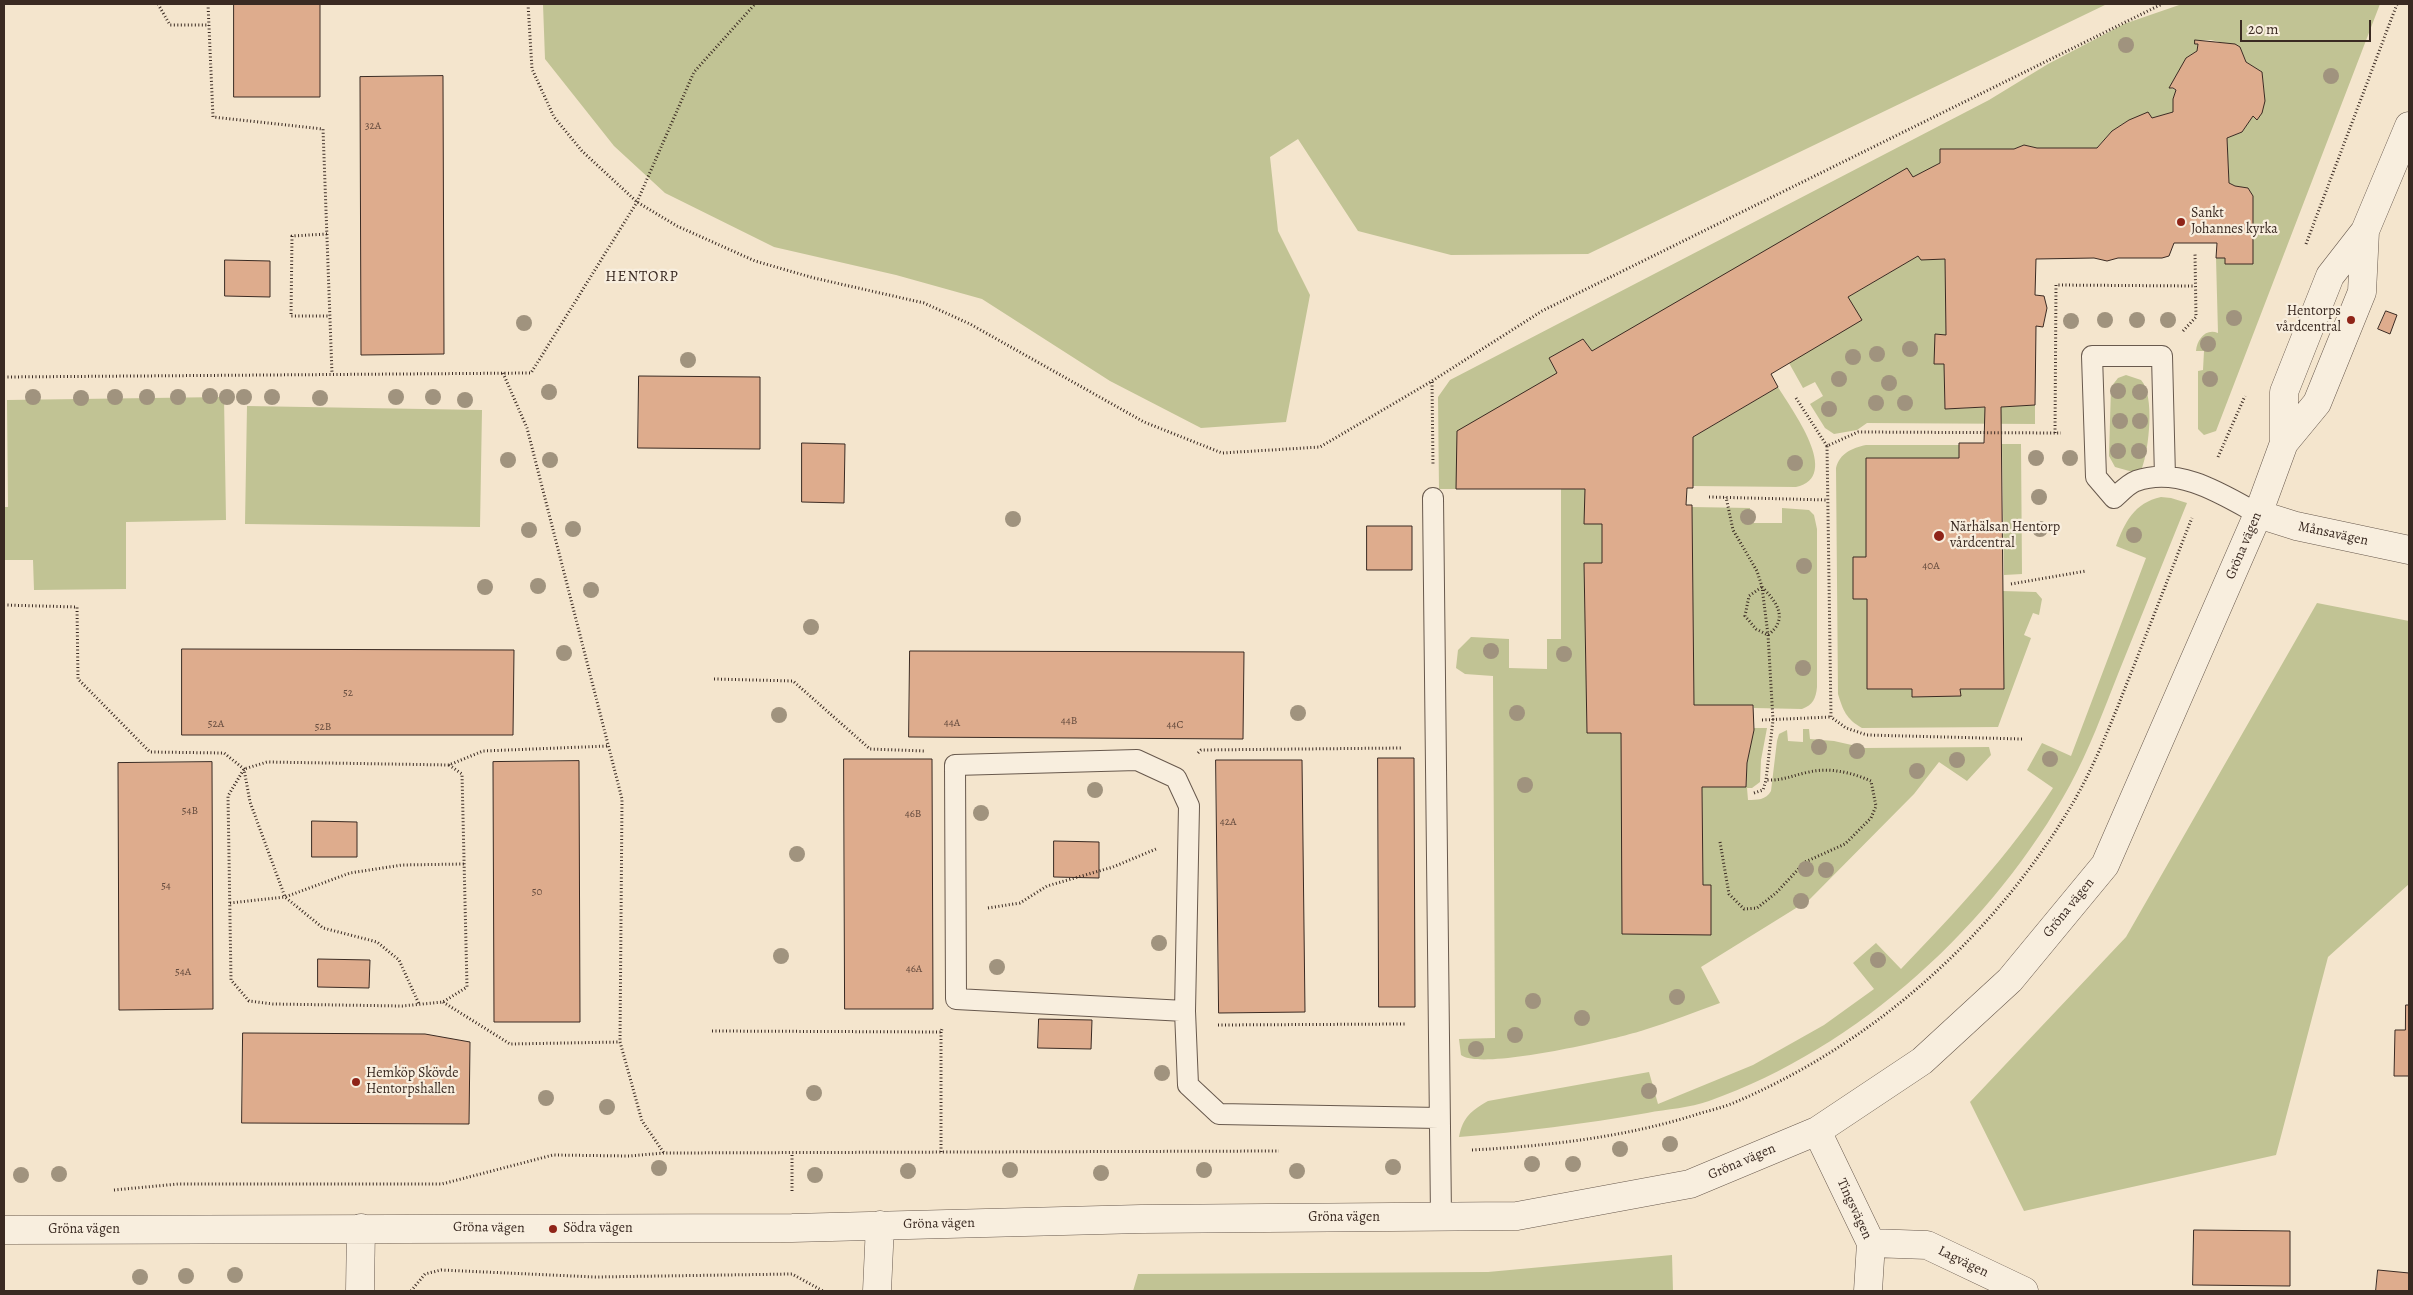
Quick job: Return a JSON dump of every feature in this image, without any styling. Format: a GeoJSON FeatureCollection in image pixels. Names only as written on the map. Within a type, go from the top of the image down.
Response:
{"type":"FeatureCollection","features":[{"type":"Feature","properties":{"kind":"street","name":"Gröna vägen"},"geometry":{"type":"LineString","coordinates":[[4,1230],[792,1228],[1141,1219],[1517,1216],[1690,1184],[1817,1131],[1922,1061],[2010,980],[2105,864],[2258,514],[2284,443],[2284,392],[2330,276],[2365,231],[2409,126]]}},
{"type":"Feature","properties":{"kind":"street","name":"Gröna vägen"},"geometry":{"type":"LineString","coordinates":[[2284,443],[2318,403],[2362,292],[2365,231]]}},
{"type":"Feature","properties":{"kind":"street","name":"Månsavägen"},"geometry":{"type":"LineString","coordinates":[[2258,514],[2296,526],[2409,550]]}},
{"type":"Feature","properties":{"kind":"street","name":"Tingsvägen"},"geometry":{"type":"LineString","coordinates":[[1817,1131],[1870,1243],[1868,1291]]}},
{"type":"Feature","properties":{"kind":"street"},"geometry":{"type":"LineString","coordinates":[[877,1291],[880,1225]]}},
{"type":"Feature","properties":{"kind":"street"},"geometry":{"type":"LineString","coordinates":[[360,1291],[361,1228]]}},
{"type":"Feature","properties":{"kind":"street","name":"Lagvägen"},"geometry":{"type":"LineString","coordinates":[[1870,1243],[1928,1245],[2024,1291]]}},
{"type":"Feature","properties":{"kind":"lane"},"geometry":{"type":"LineString","coordinates":[[2165,477],[2162,356],[2092,356],[2096,477],[2114,498],[2134,481],[2165,477],[2205,485],[2258,514]]}},
{"type":"Feature","properties":{"kind":"lane"},"geometry":{"type":"LineString","coordinates":[[1433,498],[1441,1217]]}},
{"type":"Feature","properties":{"kind":"lane"},"geometry":{"type":"LineString","coordinates":[[1185,1018],[956,999],[955,765],[1138,760],[1176,778],[1189,806],[1185,1018],[1188,1085],[1219,1114],[1439,1118]]}},
{"type":"Feature","properties":{"kind":"path"},"geometry":{"type":"LineString","coordinates":[[158,4],[170,25],[209,25]]}},
{"type":"Feature","properties":{"kind":"path"},"geometry":{"type":"LineString","coordinates":[[208,4],[213,117],[324,129],[332,374]]}},
{"type":"Feature","properties":{"kind":"path"},"geometry":{"type":"LineString","coordinates":[[528,4],[532,69],[554,117],[582,151],[637,202],[677,226],[755,261],[814,278],[924,303],[970,324],[1144,422],[1222,453],[1320,447],[1432,381],[1542,311],[2162,4]]}},
{"type":"Feature","properties":{"kind":"path"},"geometry":{"type":"LineString","coordinates":[[4,377],[531,373],[637,202],[694,72],[755,4]]}},
{"type":"Feature","properties":{"kind":"path"},"geometry":{"type":"LineString","coordinates":[[327,234],[292,236],[292,316],[330,316]]}},
{"type":"Feature","properties":{"kind":"path"},"geometry":{"type":"LineString","coordinates":[[2162,356],[2196,317],[2195,254]]}},
{"type":"Feature","properties":{"kind":"path"},"geometry":{"type":"LineString","coordinates":[[503,373],[527,428],[622,799],[620,1042],[642,1121],[664,1152]]}},
{"type":"Feature","properties":{"kind":"path"},"geometry":{"type":"LineString","coordinates":[[1432,381],[1433,498]]}},
{"type":"Feature","properties":{"kind":"path"},"geometry":{"type":"LineString","coordinates":[[1796,398],[1827,446],[1830,717]]}},
{"type":"Feature","properties":{"kind":"path"},"geometry":{"type":"LineString","coordinates":[[1827,446],[1858,432],[2094,433]]}},
{"type":"Feature","properties":{"kind":"path"},"geometry":{"type":"LineString","coordinates":[[1709,497],[1828,500]]}},
{"type":"Feature","properties":{"kind":"path"},"geometry":{"type":"LineString","coordinates":[[1726,497],[1733,530],[1756,571],[1762,587],[1768,636],[1773,720],[1766,780],[1763,790],[1754,793]]}},
{"type":"Feature","properties":{"kind":"path"},"geometry":{"type":"LineString","coordinates":[[2011,584],[2086,571]]}},
{"type":"Feature","properties":{"kind":"path"},"geometry":{"type":"LineString","coordinates":[[1762,587],[1749,596],[1746,616],[1756,629],[1768,636]]}},
{"type":"Feature","properties":{"kind":"path"},"geometry":{"type":"LineString","coordinates":[[1762,587],[1772,597],[1778,608],[1780,618],[1777,628],[1768,636]]}},
{"type":"Feature","properties":{"kind":"path"},"geometry":{"type":"LineString","coordinates":[[4,605],[77,607],[78,679],[150,752],[224,753],[244,769],[250,802],[284,897],[323,928],[377,942],[385,948],[399,960],[419,1004]]}},
{"type":"Feature","properties":{"kind":"path"},"geometry":{"type":"LineString","coordinates":[[714,679],[793,681],[870,749],[930,751],[955,765]]}},
{"type":"Feature","properties":{"kind":"path"},"geometry":{"type":"LineString","coordinates":[[1762,720],[1830,717],[1846,728],[1867,735],[2022,740]]}},
{"type":"Feature","properties":{"kind":"path"},"geometry":{"type":"LineString","coordinates":[[449,765],[462,774],[468,987],[443,1002],[419,1004],[273,1004],[249,1001],[231,980],[228,796],[244,769],[267,762],[449,765],[483,751],[608,746]]}},
{"type":"Feature","properties":{"kind":"path"},"geometry":{"type":"LineString","coordinates":[[1176,778],[1201,750],[1435,748]]}},
{"type":"Feature","properties":{"kind":"path"},"geometry":{"type":"LineString","coordinates":[[1720,842],[1729,894],[1744,909],[1757,908],[1776,893],[1805,862],[1845,844],[1871,818],[1876,806],[1872,781],[1854,773],[1810,771],[1780,780],[1766,780]]}},
{"type":"Feature","properties":{"kind":"path"},"geometry":{"type":"LineString","coordinates":[[955,908],[991,908],[1020,903],[1047,886],[1113,867],[1155,849],[1188,844]]}},
{"type":"Feature","properties":{"kind":"path"},"geometry":{"type":"LineString","coordinates":[[230,904],[284,897],[350,873],[402,865],[464,864]]}},
{"type":"Feature","properties":{"kind":"path"},"geometry":{"type":"LineString","coordinates":[[941,1152],[941,1032],[956,999]]}},
{"type":"Feature","properties":{"kind":"path"},"geometry":{"type":"LineString","coordinates":[[443,1002],[510,1044],[620,1042]]}},
{"type":"Feature","properties":{"kind":"path"},"geometry":{"type":"LineString","coordinates":[[1185,1018],[1438,1024]]}},
{"type":"Feature","properties":{"kind":"path"},"geometry":{"type":"LineString","coordinates":[[712,1031],[941,1032]]}},
{"type":"Feature","properties":{"kind":"path"},"geometry":{"type":"LineString","coordinates":[[792,1154],[792,1196]]}},
{"type":"Feature","properties":{"kind":"path"},"geometry":{"type":"LineString","coordinates":[[411,1291],[425,1274],[441,1270],[594,1277],[792,1274],[824,1291]]}},
{"type":"Feature","properties":{"kind":"green space"},"geometry":{"type":"Polygon","coordinates":[[[543,4],[2107,4],[1588,254],[1451,255],[1358,231],[1298,139],[1270,157],[1278,231],[1310,295],[1286,422],[1201,428],[1110,381],[982,299],[896,275],[774,247],[665,193],[614,146],[545,59],[543,4]]]}},
{"type":"Feature","properties":{"kind":"green space"},"geometry":{"type":"Polygon","coordinates":[[[2182,4],[2380,4],[2216,431],[2204,435],[2198,429],[2198,371],[2203,370],[2204,351],[2196,351],[2198,342],[2206,333],[2218,333],[2216,258],[2225,258],[2225,264],[2253,263],[2253,196],[2248,188],[2229,183],[2227,138],[2242,132],[2253,116],[2257,120],[2263,109],[2264,91],[2262,72],[2246,62],[2240,47],[2211,40],[2195,40],[2198,44],[2197,51],[2186,58],[2170,88],[2176,90],[2173,99],[2173,112],[2152,118],[2129,120],[2112,131],[2097,148],[2037,148],[2024,145],[2014,149],[1940,149],[1940,163],[1592,351],[1583,339],[1549,358],[1557,373],[1456,489],[1439,489],[1438,397],[1450,380],[1989,100],[2048,64],[2124,24],[2182,4]]]}},
{"type":"Feature","properties":{"kind":"green space"},"geometry":{"type":"Polygon","coordinates":[[[1918,256],[1945,259],[1946,335],[1935,364],[1944,364],[1945,409],[2035,405],[2035,424],[1867,423],[1857,430],[1834,434],[1825,428],[1810,404],[1823,396],[1815,382],[1803,388],[1789,363],[1861,320],[1848,297],[1918,256]]]}},
{"type":"Feature","properties":{"kind":"green space"},"geometry":{"type":"Polygon","coordinates":[[[2126,375],[2141,380],[2148,397],[2149,409],[2145,459],[2142,468],[2133,472],[2115,467],[2109,456],[2111,387],[2118,378],[2126,375]]]}},
{"type":"Feature","properties":{"kind":"green space"},"geometry":{"type":"Polygon","coordinates":[[[1778,387],[1810,442],[1815,470],[1809,481],[1796,487],[1693,486],[1693,437],[1778,387]]]}},
{"type":"Feature","properties":{"kind":"green space"},"geometry":{"type":"Polygon","coordinates":[[[224,397],[226,520],[126,522],[126,589],[34,590],[33,560],[4,560],[4,507],[8,507],[7,400],[224,397]]]}},
{"type":"Feature","properties":{"kind":"green space"},"geometry":{"type":"Polygon","coordinates":[[[247,406],[482,410],[480,527],[245,524],[247,406]]]}},
{"type":"Feature","properties":{"kind":"green space"},"geometry":{"type":"Polygon","coordinates":[[[2002,444],[2021,444],[2022,574],[2004,575],[2002,444]]]}},
{"type":"Feature","properties":{"kind":"green space"},"geometry":{"type":"Polygon","coordinates":[[[1866,445],[1959,445],[1959,458],[1866,458],[1866,557],[1854,557],[1853,599],[1867,599],[1867,689],[1912,689],[1912,697],[1961,695],[1960,689],[2004,688],[2003,591],[2036,592],[2042,599],[2039,615],[2033,613],[2024,635],[2031,638],[1998,727],[1862,728],[1849,718],[1844,709],[1838,694],[1836,468],[1840,458],[1847,452],[1866,445]]]}},
{"type":"Feature","properties":{"kind":"green space"},"geometry":{"type":"Polygon","coordinates":[[[1561,489],[1585,489],[1585,524],[1602,524],[1602,563],[1584,563],[1587,732],[1621,733],[1703,885],[1702,787],[1746,787],[1747,763],[1754,728],[1767,728],[1761,760],[1760,782],[1752,788],[1747,788],[1748,800],[1764,798],[1771,791],[1777,741],[1779,734],[1787,730],[1788,741],[1803,742],[1803,729],[1809,729],[1810,739],[1834,741],[1865,748],[1989,747],[1991,755],[1967,781],[1939,762],[1914,794],[1809,900],[1701,967],[1720,1003],[1654,1027],[1607,1040],[1550,1052],[1494,1059],[1473,1059],[1461,1055],[1459,1039],[1495,1038],[1493,676],[1465,674],[1456,668],[1458,650],[1471,637],[1509,639],[1509,668],[1547,669],[1547,639],[1561,639],[1561,489]]]}},
{"type":"Feature","properties":{"kind":"green space"},"geometry":{"type":"Polygon","coordinates":[[[2161,497],[2187,503],[2096,731],[2077,772],[2039,836],[2003,886],[1962,932],[1917,975],[1869,1014],[1818,1049],[1764,1078],[1709,1101],[1686,1107],[1576,1124],[1459,1137],[1465,1119],[1488,1101],[1649,1072],[1658,1104],[1753,1065],[1824,1025],[1874,989],[1853,963],[1876,943],[1901,969],[2000,860],[2053,788],[2027,770],[2042,743],[2071,756],[2146,558],[2116,546],[2123,529],[2137,509],[2161,497]]]}},
{"type":"Feature","properties":{"kind":"green space"},"geometry":{"type":"Polygon","coordinates":[[[1692,507],[1750,508],[1750,523],[1782,523],[1782,508],[1809,510],[1814,515],[1817,529],[1817,687],[1813,701],[1806,707],[1802,709],[1754,708],[1753,705],[1694,705],[1692,507]]]}},
{"type":"Feature","properties":{"kind":"green space"},"geometry":{"type":"Polygon","coordinates":[[[2317,603],[2409,621],[2409,884],[2328,957],[2276,1155],[2024,1211],[1970,1102],[2126,937],[2317,603]]]}},
{"type":"Feature","properties":{"kind":"green space"},"geometry":{"type":"Polygon","coordinates":[[[1672,1255],[1673,1291],[1133,1291],[1138,1274],[1488,1272],[1672,1255]]]}},
{"type":"Feature","properties":{"kind":"building"},"geometry":{"type":"Polygon","coordinates":[[[234,4],[320,4],[320,97],[234,97],[234,4]]]}},
{"type":"Feature","properties":{"kind":"building"},"geometry":{"type":"Polygon","coordinates":[[[2195,40],[2235,44],[2240,47],[2246,62],[2262,72],[2265,101],[2262,113],[2257,120],[2253,116],[2242,132],[2227,138],[2229,183],[2248,188],[2253,196],[2253,264],[2225,264],[2225,258],[2216,258],[2217,243],[2174,243],[2169,256],[2162,258],[2118,258],[2107,261],[2094,258],[2036,259],[2035,295],[2044,296],[2047,308],[2043,327],[2036,326],[2035,405],[2001,407],[2004,689],[1960,689],[1961,696],[1912,697],[1912,689],[1867,689],[1867,599],[1853,599],[1853,557],[1866,557],[1866,458],[1959,458],[1959,443],[1984,443],[1985,407],[1945,409],[1944,364],[1934,364],[1935,334],[1946,335],[1945,259],[1921,260],[1918,256],[1848,297],[1862,320],[1771,374],[1778,387],[1693,437],[1693,488],[1687,488],[1686,505],[1692,505],[1694,705],[1753,705],[1754,730],[1747,763],[1746,787],[1702,787],[1703,885],[1711,885],[1711,935],[1622,934],[1621,733],[1587,733],[1584,563],[1602,563],[1602,524],[1584,524],[1585,489],[1456,489],[1457,431],[1557,373],[1549,358],[1583,339],[1592,351],[1907,168],[1913,177],[1940,163],[1940,149],[2014,149],[2024,145],[2037,148],[2097,148],[2112,131],[2129,120],[2148,112],[2152,118],[2173,112],[2173,99],[2176,90],[2169,88],[2186,58],[2197,51],[2198,44],[2195,44],[2195,40]]]}},
{"type":"Feature","properties":{"kind":"building"},"geometry":{"type":"Polygon","coordinates":[[[443,76],[444,354],[361,355],[360,77],[443,76]]]}},
{"type":"Feature","properties":{"kind":"building"},"geometry":{"type":"Polygon","coordinates":[[[225,260],[270,261],[270,297],[225,296],[225,260]]]}},
{"type":"Feature","properties":{"kind":"building"},"geometry":{"type":"Polygon","coordinates":[[[2386,311],[2397,315],[2390,334],[2378,329],[2386,311]]]}},
{"type":"Feature","properties":{"kind":"building"},"geometry":{"type":"Polygon","coordinates":[[[639,376],[760,377],[760,449],[638,448],[639,376]]]}},
{"type":"Feature","properties":{"kind":"building"},"geometry":{"type":"Polygon","coordinates":[[[802,443],[845,444],[844,503],[802,502],[802,443]]]}},
{"type":"Feature","properties":{"kind":"building"},"geometry":{"type":"Polygon","coordinates":[[[1367,526],[1412,526],[1412,570],[1367,570],[1367,526]]]}},
{"type":"Feature","properties":{"kind":"building"},"geometry":{"type":"Polygon","coordinates":[[[182,649],[514,650],[513,735],[182,735],[182,649]]]}},
{"type":"Feature","properties":{"kind":"building"},"geometry":{"type":"Polygon","coordinates":[[[910,651],[1244,652],[1243,739],[909,737],[910,651]]]}},
{"type":"Feature","properties":{"kind":"building"},"geometry":{"type":"Polygon","coordinates":[[[1378,758],[1414,758],[1415,1007],[1379,1007],[1378,758]]]}},
{"type":"Feature","properties":{"kind":"building"},"geometry":{"type":"Polygon","coordinates":[[[844,759],[932,759],[933,1009],[845,1009],[844,759]]]}},
{"type":"Feature","properties":{"kind":"building"},"geometry":{"type":"Polygon","coordinates":[[[1216,760],[1302,760],[1305,1012],[1219,1013],[1216,760]]]}},
{"type":"Feature","properties":{"kind":"building"},"geometry":{"type":"Polygon","coordinates":[[[579,761],[580,1022],[494,1022],[493,762],[579,761]]]}},
{"type":"Feature","properties":{"kind":"building"},"geometry":{"type":"Polygon","coordinates":[[[212,762],[213,1009],[119,1010],[118,763],[212,762]]]}},
{"type":"Feature","properties":{"kind":"building"},"geometry":{"type":"Polygon","coordinates":[[[312,821],[357,822],[357,857],[312,857],[312,821]]]}},
{"type":"Feature","properties":{"kind":"building"},"geometry":{"type":"Polygon","coordinates":[[[1054,841],[1099,842],[1099,878],[1054,877],[1054,841]]]}},
{"type":"Feature","properties":{"kind":"building"},"geometry":{"type":"Polygon","coordinates":[[[318,959],[370,960],[369,988],[318,987],[318,959]]]}},
{"type":"Feature","properties":{"kind":"building"},"geometry":{"type":"Polygon","coordinates":[[[2406,1005],[2409,1005],[2409,1076],[2394,1076],[2395,1030],[2405,1030],[2406,1005]]]}},
{"type":"Feature","properties":{"kind":"building"},"geometry":{"type":"Polygon","coordinates":[[[1039,1019],[1092,1020],[1091,1049],[1038,1048],[1039,1019]]]}},
{"type":"Feature","properties":{"kind":"building","name":"Hemköp Skövde Hentorpshallen"},"geometry":{"type":"Polygon","coordinates":[[[243,1033],[425,1034],[470,1042],[469,1124],[242,1123],[243,1033]]]}},
{"type":"Feature","properties":{"kind":"building"},"geometry":{"type":"Polygon","coordinates":[[[2194,1230],[2290,1231],[2290,1286],[2193,1285],[2194,1230]]]}},
{"type":"Feature","properties":{"kind":"building"},"geometry":{"type":"Polygon","coordinates":[[[2378,1270],[2409,1273],[2409,1291],[2376,1291],[2378,1270]]]}},
{"type":"Feature","properties":{"kind":"place","name":"Sankt Johannes kyrka"},"geometry":{"type":"Point","coordinates":[2181,222]}},
{"type":"Feature","properties":{"kind":"place","name":"Hentorps vårdcentral"},"geometry":{"type":"Point","coordinates":[2351,320]}},
{"type":"Feature","properties":{"kind":"place","name":"Närhälsan Hentorp vårdcentral"},"geometry":{"type":"Point","coordinates":[1939,536]}},
{"type":"Feature","properties":{"kind":"place","name":"Hemköp Skövde Hentorpshallen"},"geometry":{"type":"Point","coordinates":[356,1082]}},
{"type":"Feature","properties":{"kind":"place","name":"Södra vägen"},"geometry":{"type":"Point","coordinates":[553,1229]}},
{"type":"Feature","properties":{"kind":"district","name":"HENTORP"},"geometry":{"type":"Point","coordinates":[642,277]}}]}
